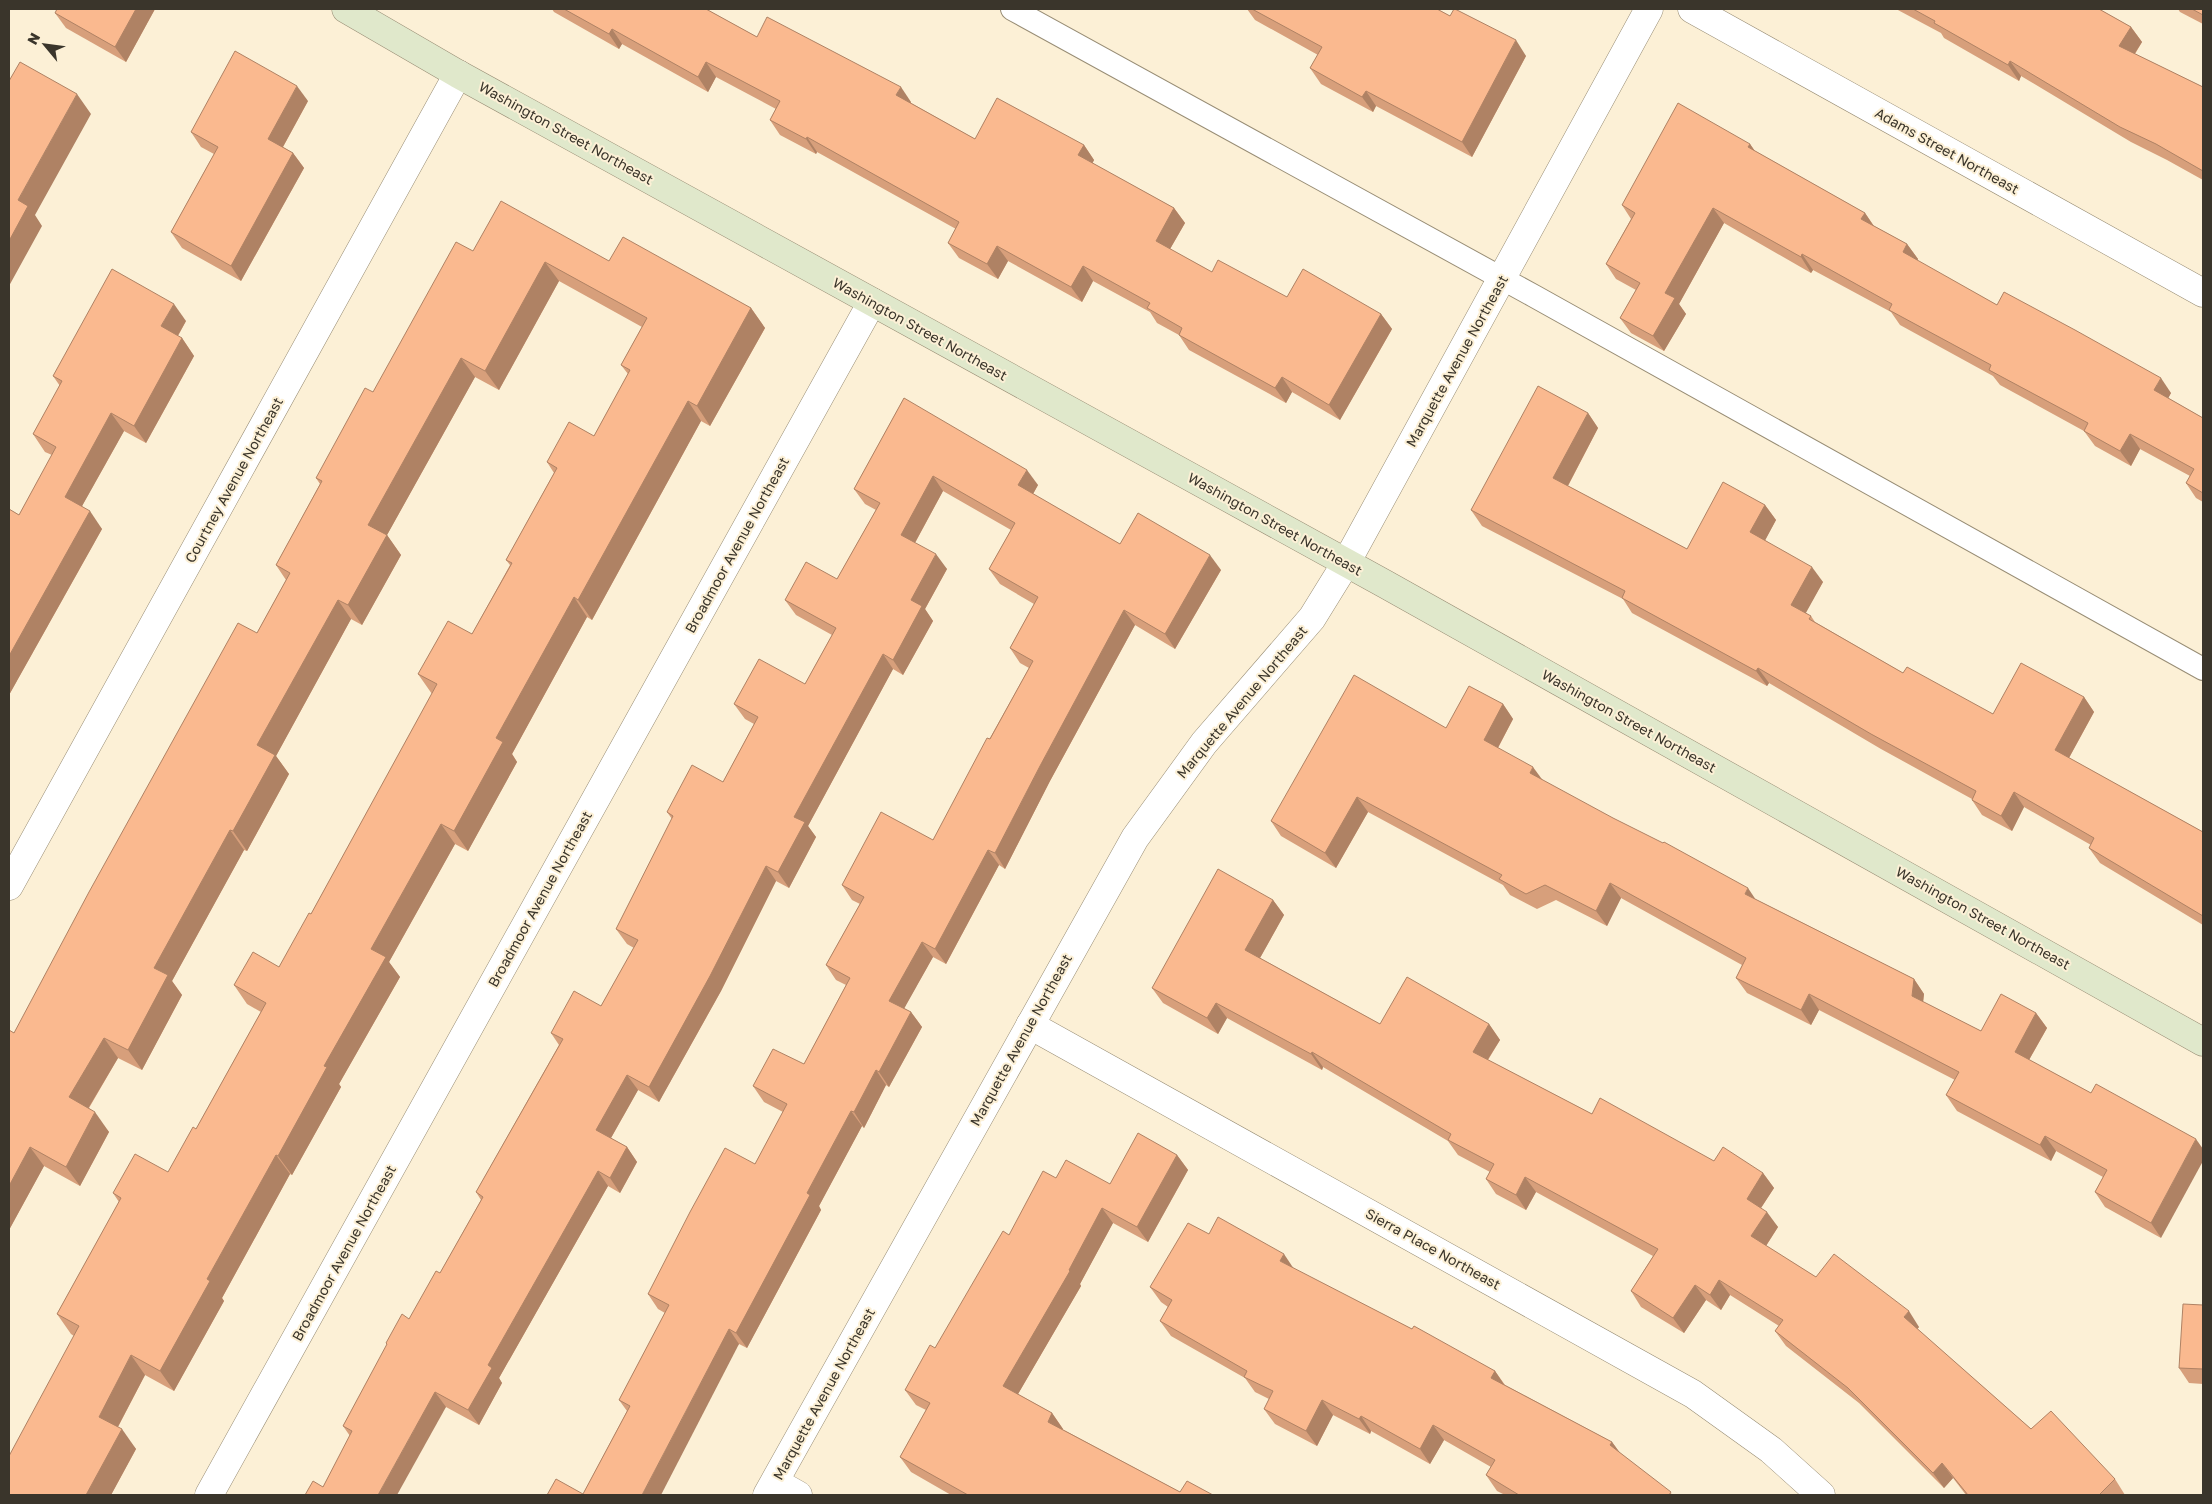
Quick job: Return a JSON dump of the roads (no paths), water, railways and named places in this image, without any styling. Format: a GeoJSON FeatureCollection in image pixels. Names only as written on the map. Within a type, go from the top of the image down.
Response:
{"type":"FeatureCollection","features":[{"type":"Feature","properties":{"kind":"street","name":"Washington Street Northeast"},"geometry":{"type":"LineString","coordinates":[[346,9],[458,74],[1346,563],[2203,1042]]}},
{"type":"Feature","properties":{"kind":"street","name":"Marquette Avenue Northeast"},"geometry":{"type":"LineString","coordinates":[[780,1491],[1030,1025],[1135,838],[1204,743],[1312,618],[1346,563],[1649,9]]}},
{"type":"Feature","properties":{"kind":"street","name":"Adams Street Northeast"},"geometry":{"type":"LineString","coordinates":[[1692,9],[2203,293]]}},
{"type":"Feature","properties":{"kind":"street","name":"Courtney Avenue Northeast"},"geometry":{"type":"LineString","coordinates":[[9,886],[458,74]]}},
{"type":"Feature","properties":{"kind":"street","name":"Broadmoor Avenue Northeast"},"geometry":{"type":"LineString","coordinates":[[209,1495],[872,302]]}},
{"type":"Feature","properties":{"kind":"street","name":"Sierra Place Northeast"},"geometry":{"type":"LineString","coordinates":[[1030,1025],[1693,1394],[1770,1450],[1822,1495]]}},
{"type":"Feature","properties":{"kind":"lane"},"geometry":{"type":"LineString","coordinates":[[1012,9],[1502,278],[2203,669]]}}]}
